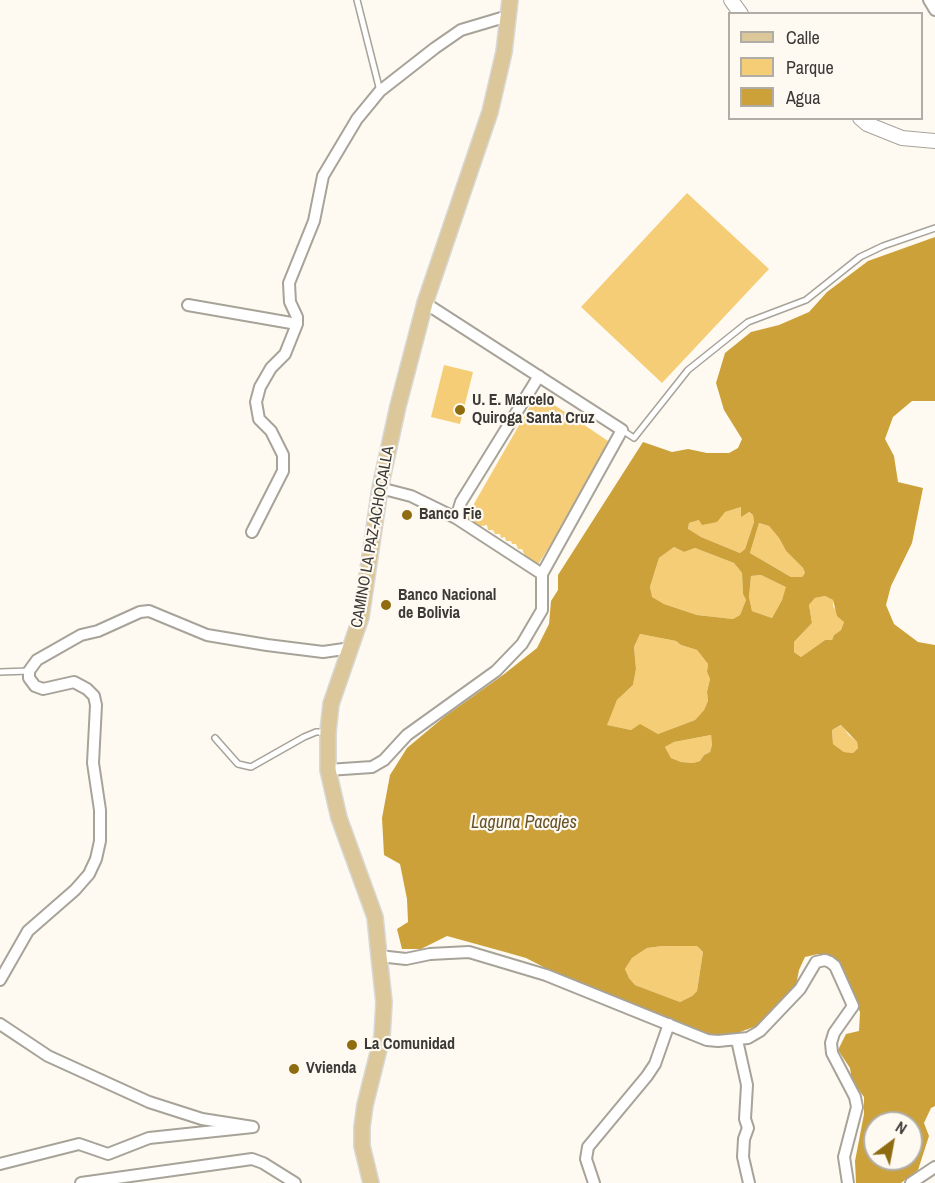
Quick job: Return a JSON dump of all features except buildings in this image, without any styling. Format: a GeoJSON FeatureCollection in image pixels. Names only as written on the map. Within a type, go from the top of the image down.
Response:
{"type":"FeatureCollection","features":[{"type":"Feature","properties":{"kind":"main road","name":"CAMINO LA PAZ-ACHOCALLA"},"geometry":{"type":"LineString","coordinates":[[371,1183],[362,1146],[362,1127],[365,1105],[382,1037],[384,1002],[375,917],[339,818],[328,770],[328,732],[332,704],[361,617],[380,488],[398,406],[425,303],[490,112],[504,52],[509,8]]}},
{"type":"Feature","properties":{"kind":"main road"},"geometry":{"type":"LineString","coordinates":[[862,120],[902,138],[935,141]]}},
{"type":"Feature","properties":{"kind":"street"},"geometry":{"type":"LineString","coordinates":[[929,0],[935,10]]}},
{"type":"Feature","properties":{"kind":"street"},"geometry":{"type":"LineString","coordinates":[[252,532],[283,471],[283,455],[271,431],[259,419],[256,402],[260,387],[272,368],[285,354],[297,324],[297,317],[290,302],[289,283],[314,221],[323,176],[357,119],[380,91],[461,30],[509,8]]}},
{"type":"Feature","properties":{"kind":"street"},"geometry":{"type":"LineString","coordinates":[[328,770],[372,767],[384,760],[407,735],[496,671],[522,644],[542,610],[542,574],[622,430],[425,303]]}},
{"type":"Feature","properties":{"kind":"street"},"geometry":{"type":"LineString","coordinates":[[188,305],[297,324]]}},
{"type":"Feature","properties":{"kind":"street"},"geometry":{"type":"LineString","coordinates":[[456,518],[461,502],[539,376]]}},
{"type":"Feature","properties":{"kind":"street"},"geometry":{"type":"LineString","coordinates":[[380,488],[411,496],[456,518],[542,574]]}},
{"type":"Feature","properties":{"kind":"street"},"geometry":{"type":"LineString","coordinates":[[0,980],[27,931],[75,890],[89,874],[100,842],[100,810],[93,763],[96,705],[94,696],[87,688],[74,682],[43,689],[35,686],[29,678],[29,671],[37,660],[81,635],[98,631],[140,612],[149,611],[207,635],[323,652],[351,648]]}},
{"type":"Feature","properties":{"kind":"street"},"geometry":{"type":"LineString","coordinates":[[379,956],[406,959],[430,954],[469,952],[546,975],[707,1040],[737,1041],[748,1038],[760,1030],[800,989],[816,962],[825,960],[835,966],[853,1006],[834,1033],[831,1042],[832,1053],[855,1097],[857,1107],[844,1157],[848,1183]]}},
{"type":"Feature","properties":{"kind":"street"},"geometry":{"type":"LineString","coordinates":[[0,1024],[48,1056],[149,1102],[202,1119],[253,1127],[149,1138],[108,1154],[79,1144],[0,1164]]}},
{"type":"Feature","properties":{"kind":"street"},"geometry":{"type":"LineString","coordinates":[[594,1183],[586,1159],[588,1147],[655,1064],[669,1024]]}},
{"type":"Feature","properties":{"kind":"street"},"geometry":{"type":"LineString","coordinates":[[737,1041],[747,1085],[745,1119],[748,1128],[744,1138],[743,1157],[749,1183]]}},
{"type":"Feature","properties":{"kind":"street"},"geometry":{"type":"LineString","coordinates":[[81,1183],[252,1159],[263,1163],[295,1183]]}},
{"type":"Feature","properties":{"kind":"street"},"geometry":{"type":"LineString","coordinates":[[911,1183],[935,1167]]}},
{"type":"Feature","properties":{"kind":"lane"},"geometry":{"type":"LineString","coordinates":[[357,0],[380,91]]}},
{"type":"Feature","properties":{"kind":"lane"},"geometry":{"type":"LineString","coordinates":[[622,430],[634,438],[688,370],[748,322],[806,300],[860,257],[935,228]]}},
{"type":"Feature","properties":{"kind":"lane"},"geometry":{"type":"LineString","coordinates":[[0,672],[29,671]]}},
{"type":"Feature","properties":{"kind":"lane"},"geometry":{"type":"LineString","coordinates":[[215,738],[238,764],[251,767],[304,737],[316,732],[328,732]]}},
{"type":"Feature","properties":{"kind":"green space"},"geometry":{"type":"Polygon","coordinates":[[[687,193],[769,269],[662,383],[581,307],[687,193]]]}},
{"type":"Feature","properties":{"kind":"green space"},"geometry":{"type":"Polygon","coordinates":[[[444,365],[473,372],[460,424],[431,417],[444,365]]]}},
{"type":"Feature","properties":{"kind":"green space"},"geometry":{"type":"Polygon","coordinates":[[[541,396],[614,445],[537,566],[527,560],[522,549],[518,549],[516,544],[506,541],[505,537],[501,538],[500,534],[495,534],[493,530],[488,530],[487,525],[476,527],[468,521],[467,516],[534,399],[541,396]]]}},
{"type":"Feature","properties":{"kind":"green space"},"geometry":{"type":"Polygon","coordinates":[[[741,507],[753,515],[754,522],[745,549],[740,553],[688,530],[689,523],[741,507]]]}},
{"type":"Feature","properties":{"kind":"green space"},"geometry":{"type":"Polygon","coordinates":[[[759,523],[769,526],[786,551],[803,568],[805,573],[802,577],[791,577],[750,553],[759,523]]]}},
{"type":"Feature","properties":{"kind":"green space"},"geometry":{"type":"Polygon","coordinates":[[[674,547],[684,552],[695,548],[734,563],[742,573],[743,594],[746,600],[740,615],[733,619],[697,615],[651,597],[650,587],[659,558],[674,547]]]}},
{"type":"Feature","properties":{"kind":"green space"},"geometry":{"type":"Polygon","coordinates":[[[761,575],[787,587],[772,618],[752,611],[749,597],[751,576],[761,575]]]}},
{"type":"Feature","properties":{"kind":"green space"},"geometry":{"type":"Polygon","coordinates":[[[825,596],[833,600],[833,606],[844,622],[841,630],[834,635],[832,640],[825,640],[801,657],[794,652],[794,642],[812,623],[809,605],[815,598],[825,596]]]}},
{"type":"Feature","properties":{"kind":"green space"},"geometry":{"type":"Polygon","coordinates":[[[640,634],[676,641],[697,650],[708,664],[707,672],[710,679],[707,692],[708,701],[695,720],[658,734],[640,725],[631,730],[606,725],[617,700],[633,685],[636,669],[634,647],[640,634]]]}},
{"type":"Feature","properties":{"kind":"green space"},"geometry":{"type":"Polygon","coordinates":[[[842,725],[857,742],[858,748],[853,753],[844,752],[833,744],[832,730],[842,725]]]}},
{"type":"Feature","properties":{"kind":"green space"},"geometry":{"type":"Polygon","coordinates":[[[711,735],[710,752],[700,761],[693,763],[671,758],[665,747],[674,742],[711,735]]]}},
{"type":"Feature","properties":{"kind":"green space"},"geometry":{"type":"Polygon","coordinates":[[[697,946],[703,952],[697,991],[680,1002],[635,985],[625,969],[632,958],[647,948],[697,946]]]}},
{"type":"Feature","properties":{"kind":"water","name":"Laguna Pacajes"},"geometry":{"type":"Polygon","coordinates":[[[935,237],[935,401],[912,401],[893,417],[885,439],[894,456],[898,482],[923,488],[912,543],[891,586],[886,605],[894,624],[918,642],[935,645],[935,1106],[931,1108],[924,1123],[929,1136],[923,1155],[923,1111],[864,1111],[864,1097],[852,1081],[850,1068],[838,1050],[846,1034],[859,1031],[860,1012],[836,960],[818,954],[805,957],[799,970],[795,991],[780,1001],[756,1026],[719,1040],[590,991],[526,958],[447,936],[421,949],[402,949],[397,929],[408,922],[407,899],[400,864],[384,855],[382,818],[390,775],[407,748],[444,717],[537,648],[549,624],[551,601],[558,590],[558,575],[643,442],[672,452],[688,449],[707,453],[729,453],[738,448],[742,439],[724,410],[716,383],[725,353],[751,332],[779,325],[809,312],[827,292],[868,261],[935,237]],[[741,507],[725,512],[717,522],[702,525],[699,520],[689,523],[688,529],[701,537],[740,553],[745,549],[754,522],[753,515],[749,512],[741,517],[741,507]],[[759,523],[750,553],[791,577],[802,577],[805,573],[769,526],[759,523]],[[674,547],[659,558],[650,587],[652,597],[664,604],[697,615],[733,619],[740,615],[746,600],[743,594],[742,573],[734,563],[695,548],[684,552],[674,547]],[[761,575],[751,576],[749,597],[752,611],[772,618],[786,587],[761,575]],[[825,596],[815,598],[809,605],[812,623],[794,642],[794,652],[801,657],[825,640],[832,640],[834,635],[841,630],[844,622],[837,616],[833,600],[825,596]],[[640,634],[634,647],[636,669],[633,685],[617,700],[607,725],[631,730],[640,724],[658,734],[695,720],[708,701],[707,692],[710,679],[707,672],[708,664],[697,650],[676,641],[640,634]],[[841,725],[832,730],[833,744],[844,752],[853,753],[858,748],[857,742],[841,725]],[[711,735],[674,742],[665,747],[671,758],[693,763],[700,761],[710,752],[712,745],[711,735]],[[697,946],[647,948],[632,958],[625,969],[635,985],[680,1002],[697,991],[703,952],[697,946]]]}},
{"type":"Feature","properties":{"kind":"water","name":"Laguna Pacajes"},"geometry":{"type":"Polygon","coordinates":[[[863,1119],[863,1171],[917,1171],[901,1183],[856,1183],[855,1161],[863,1119]]]}},
{"type":"Feature","properties":{"kind":"place","name":"U. E. Marcelo Quiroga Santa Cruz"},"geometry":{"type":"Point","coordinates":[460,410]}},
{"type":"Feature","properties":{"kind":"place","name":"Banco Fie"},"geometry":{"type":"Point","coordinates":[407,515]}},
{"type":"Feature","properties":{"kind":"place","name":"Banco Nacional de Bolivia"},"geometry":{"type":"Point","coordinates":[386,605]}},
{"type":"Feature","properties":{"kind":"place","name":"La Comunidad"},"geometry":{"type":"Point","coordinates":[352,1045]}},
{"type":"Feature","properties":{"kind":"place","name":"Vvienda"},"geometry":{"type":"Point","coordinates":[294,1069]}}]}
